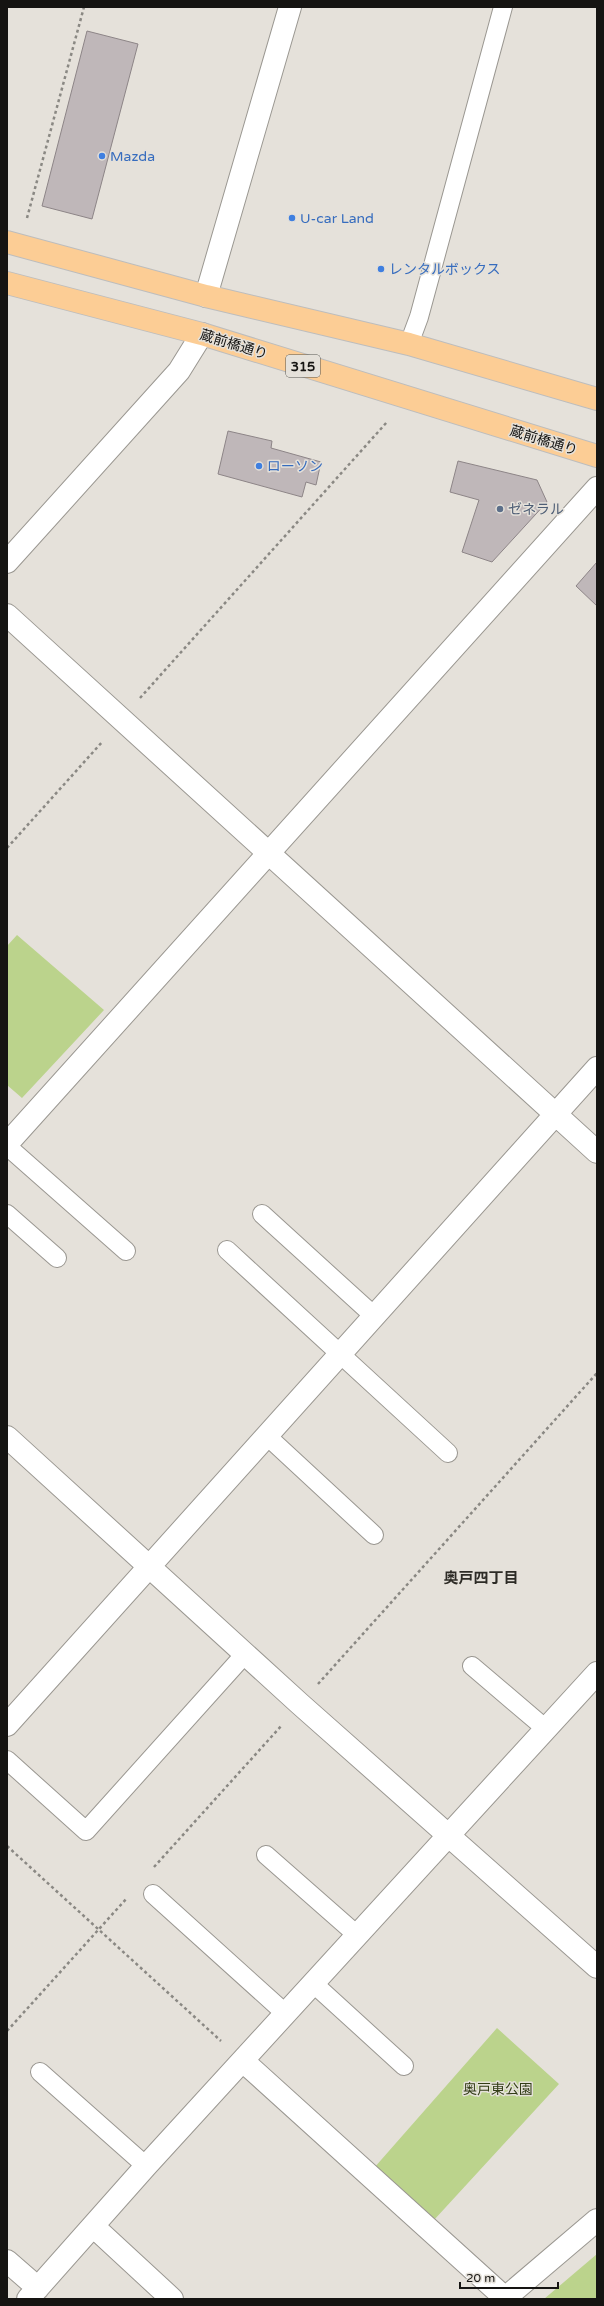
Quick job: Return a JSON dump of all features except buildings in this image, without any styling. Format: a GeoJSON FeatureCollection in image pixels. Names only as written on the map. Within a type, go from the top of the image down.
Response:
{"type":"FeatureCollection","features":[{"type":"Feature","properties":{"kind":"main road"},"geometry":{"type":"LineString","coordinates":[[13,244],[206,296],[409,344],[597,400]]}},
{"type":"Feature","properties":{"kind":"main road","name":"蔵前橋通り"},"geometry":{"type":"LineString","coordinates":[[7,283],[202,334],[597,456]]}},
{"type":"Feature","properties":{"kind":"street"},"geometry":{"type":"LineString","coordinates":[[206,296],[290,7]]}},
{"type":"Feature","properties":{"kind":"street"},"geometry":{"type":"LineString","coordinates":[[7,562],[178,371],[202,334]]}},
{"type":"Feature","properties":{"kind":"street"},"geometry":{"type":"LineString","coordinates":[[7,1145],[597,488]]}},
{"type":"Feature","properties":{"kind":"street"},"geometry":{"type":"LineString","coordinates":[[7,615],[597,1152]]}},
{"type":"Feature","properties":{"kind":"street"},"geometry":{"type":"LineString","coordinates":[[7,1726],[373,1315],[597,1068]]}},
{"type":"Feature","properties":{"kind":"street"},"geometry":{"type":"LineString","coordinates":[[7,1437],[245,1654],[597,1967]]}},
{"type":"Feature","properties":{"kind":"street"},"geometry":{"type":"LineString","coordinates":[[7,2261],[33,2294],[146,2166],[243,2062],[597,1673]]}},
{"type":"Feature","properties":{"kind":"street"},"geometry":{"type":"LineString","coordinates":[[243,2062],[505,2298],[597,2220]]}},
{"type":"Feature","properties":{"kind":"street"},"geometry":{"type":"LineString","coordinates":[[93,2226],[172,2299]]}},
{"type":"Feature","properties":{"kind":"lane"},"geometry":{"type":"LineString","coordinates":[[409,344],[421,309],[502,7]]}},
{"type":"Feature","properties":{"kind":"lane"},"geometry":{"type":"LineString","coordinates":[[7,1145],[126,1251]]}},
{"type":"Feature","properties":{"kind":"lane"},"geometry":{"type":"LineString","coordinates":[[7,1214],[57,1258]]}},
{"type":"Feature","properties":{"kind":"lane"},"geometry":{"type":"LineString","coordinates":[[262,1214],[373,1315]]}},
{"type":"Feature","properties":{"kind":"lane"},"geometry":{"type":"LineString","coordinates":[[227,1250],[448,1453]]}},
{"type":"Feature","properties":{"kind":"lane"},"geometry":{"type":"LineString","coordinates":[[266,1435],[374,1535]]}},
{"type":"Feature","properties":{"kind":"lane"},"geometry":{"type":"LineString","coordinates":[[7,1760],[86,1831],[245,1654]]}},
{"type":"Feature","properties":{"kind":"lane"},"geometry":{"type":"LineString","coordinates":[[472,1666],[546,1729]]}},
{"type":"Feature","properties":{"kind":"lane"},"geometry":{"type":"LineString","coordinates":[[266,1855],[357,1936]]}},
{"type":"Feature","properties":{"kind":"lane"},"geometry":{"type":"LineString","coordinates":[[153,1894],[286,2014]]}},
{"type":"Feature","properties":{"kind":"lane"},"geometry":{"type":"LineString","coordinates":[[314,1984],[404,2066]]}},
{"type":"Feature","properties":{"kind":"lane"},"geometry":{"type":"LineString","coordinates":[[40,2072],[146,2166]]}},
{"type":"Feature","properties":{"kind":"path"},"geometry":{"type":"LineString","coordinates":[[13,244],[84,7]]}},
{"type":"Feature","properties":{"kind":"path"},"geometry":{"type":"LineString","coordinates":[[7,848],[388,420],[402,396]]}},
{"type":"Feature","properties":{"kind":"path"},"geometry":{"type":"LineString","coordinates":[[7,1846],[99,1928],[243,2062]]}},
{"type":"Feature","properties":{"kind":"green space"},"geometry":{"type":"Polygon","coordinates":[[[17,935],[104,1010],[22,1098],[7,1085],[7,946],[17,935]]]}},
{"type":"Feature","properties":{"kind":"green space","name":"奥戸東公園"},"geometry":{"type":"Polygon","coordinates":[[[497,2028],[559,2084],[434,2220],[374,2168],[497,2028]]]}},
{"type":"Feature","properties":{"kind":"green space"},"geometry":{"type":"Polygon","coordinates":[[[597,2254],[597,2299],[544,2299],[597,2254]]]}},
{"type":"Feature","properties":{"kind":"place","name":"Mazda"},"geometry":{"type":"Point","coordinates":[102,156]}},
{"type":"Feature","properties":{"kind":"place","name":"U-car Land"},"geometry":{"type":"Point","coordinates":[292,218]}},
{"type":"Feature","properties":{"kind":"place","name":"レンタルボックス"},"geometry":{"type":"Point","coordinates":[381,269]}},
{"type":"Feature","properties":{"kind":"place","name":"ローソン"},"geometry":{"type":"Point","coordinates":[259,466]}},
{"type":"Feature","properties":{"kind":"place","name":"ゼネラル"},"geometry":{"type":"Point","coordinates":[500,509]}},
{"type":"Feature","properties":{"kind":"district","name":"奥戸四丁目"},"geometry":{"type":"Point","coordinates":[481,1578]}}]}
